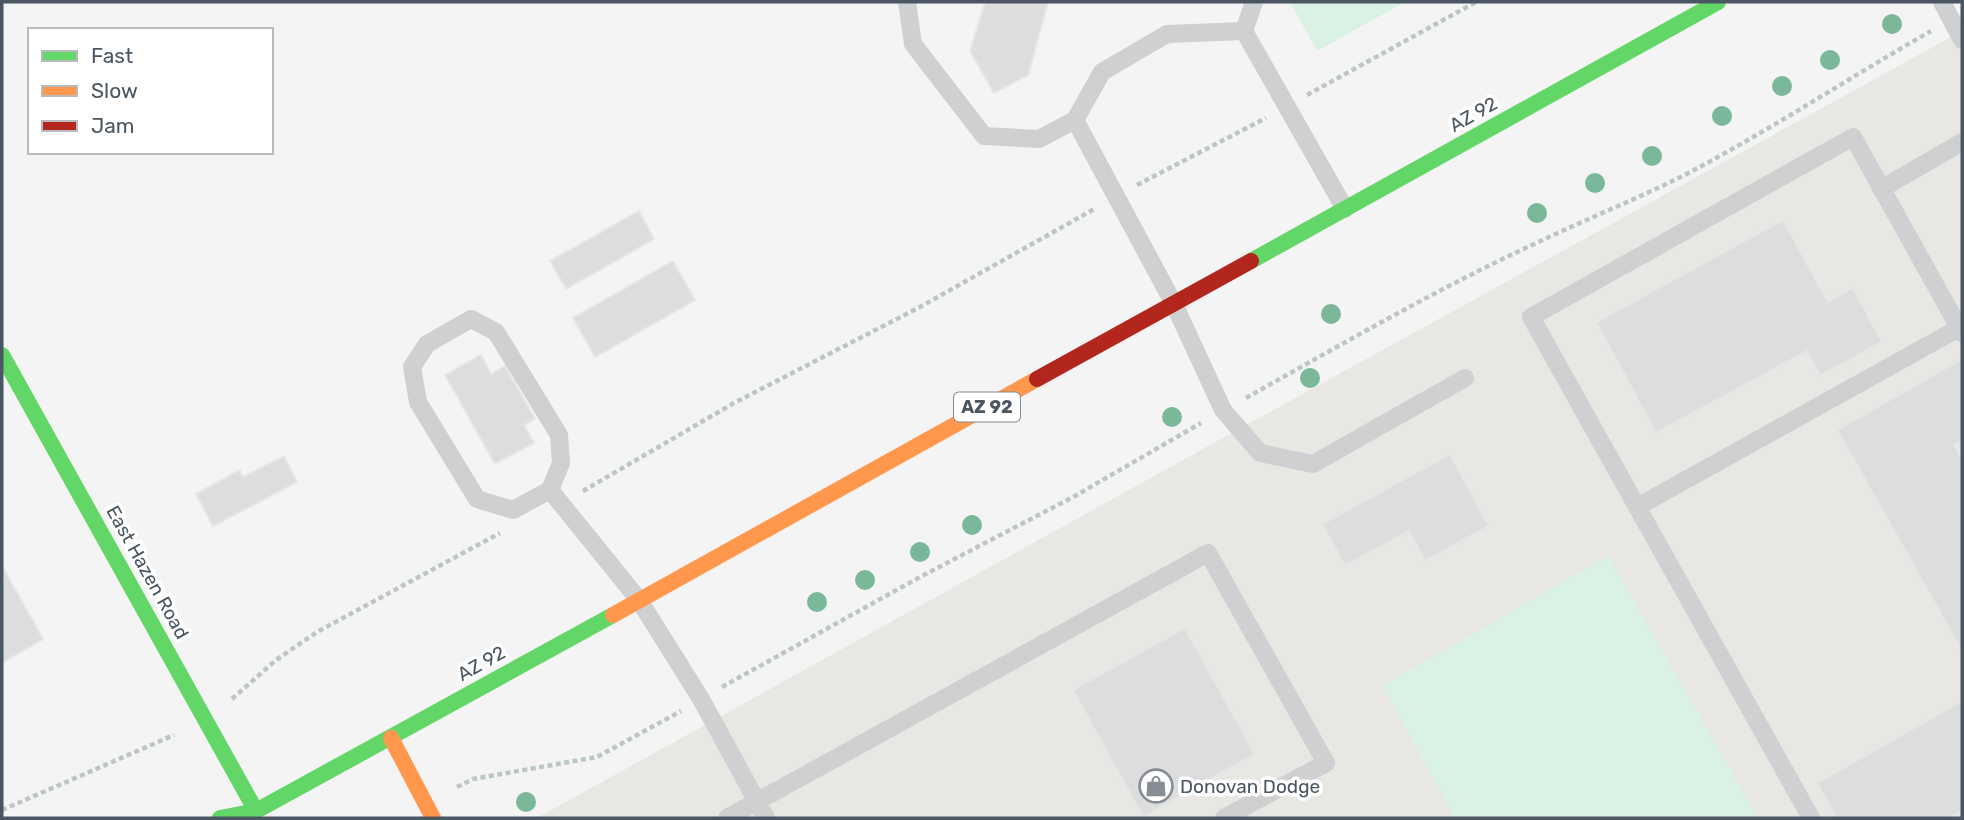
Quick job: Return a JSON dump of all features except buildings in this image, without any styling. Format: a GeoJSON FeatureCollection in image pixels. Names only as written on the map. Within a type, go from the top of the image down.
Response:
{"type":"FeatureCollection","features":[{"type":"Feature","properties":{"kind":"main road","name":"AZ 92"},"geometry":{"type":"LineString","coordinates":[[220,818],[252,814],[1718,2]]}},
{"type":"Feature","properties":{"kind":"main road","name":"East Hazen Road"},"geometry":{"type":"LineString","coordinates":[[2,355],[205,717],[252,814]]}},
{"type":"Feature","properties":{"kind":"main road"},"geometry":{"type":"LineString","coordinates":[[391,738],[429,811]]}},
{"type":"Feature","properties":{"kind":"lane"},"geometry":{"type":"LineString","coordinates":[[906,2],[913,44],[984,136],[1039,139],[1075,120],[1102,72],[1167,34],[1244,31]]}},
{"type":"Feature","properties":{"kind":"lane"},"geometry":{"type":"LineString","coordinates":[[1254,2],[1244,31],[1345,209]]}},
{"type":"Feature","properties":{"kind":"lane"},"geometry":{"type":"LineString","coordinates":[[1942,2],[1962,40]]}},
{"type":"Feature","properties":{"kind":"lane"},"geometry":{"type":"LineString","coordinates":[[1075,120],[1174,304],[1223,410],[1260,453],[1313,464],[1465,378]]}},
{"type":"Feature","properties":{"kind":"lane"},"geometry":{"type":"LineString","coordinates":[[1637,507],[1961,331],[1853,137],[1531,317],[1637,507],[1811,818]]}},
{"type":"Feature","properties":{"kind":"lane"},"geometry":{"type":"LineString","coordinates":[[1881,189],[1962,142]]}},
{"type":"Feature","properties":{"kind":"lane"},"geometry":{"type":"LineString","coordinates":[[555,497],[513,510],[477,499],[418,401],[412,367],[427,344],[471,320],[496,332],[559,435],[561,463],[555,497],[639,600],[701,699],[766,818]]}},
{"type":"Feature","properties":{"kind":"lane"},"geometry":{"type":"LineString","coordinates":[[727,818],[1208,552],[1326,763],[1224,818]]}},
{"type":"Feature","properties":{"kind":"path"},"geometry":{"type":"LineString","coordinates":[[555,497],[920,307],[1116,196],[1476,2]]}},
{"type":"Feature","properties":{"kind":"path"},"geometry":{"type":"LineString","coordinates":[[429,811],[473,779],[597,757],[655,728],[701,699],[920,577],[1075,496],[1416,303],[1546,238],[1623,206],[1693,170],[1784,120],[1857,73],[1951,19]]}},
{"type":"Feature","properties":{"kind":"path"},"geometry":{"type":"LineString","coordinates":[[2,810],[56,784],[165,740],[236,696],[276,660],[317,632],[502,532]]}},
{"type":"Feature","properties":{"kind":"shaded area"},"geometry":{"type":"Polygon","coordinates":[[[1962,31],[1962,818],[537,818],[1239,429],[1962,31]]]}},
{"type":"Feature","properties":{"kind":"green space"},"geometry":{"type":"Polygon","coordinates":[[[1290,2],[1405,2],[1317,51],[1290,2]]]}},
{"type":"Feature","properties":{"kind":"green space"},"geometry":{"type":"Polygon","coordinates":[[[1608,556],[1758,818],[1455,818],[1382,686],[1608,556]]]}},
{"type":"Feature","properties":{"kind":"traffic: fast"},"geometry":{"type":"LineString","coordinates":[[1251,261],[1718,2]]}},
{"type":"Feature","properties":{"kind":"traffic: fast"},"geometry":{"type":"LineString","coordinates":[[2,355],[256,811]]}},
{"type":"Feature","properties":{"kind":"traffic: fast"},"geometry":{"type":"LineString","coordinates":[[220,818],[256,811],[613,615]]}},
{"type":"Feature","properties":{"kind":"traffic: slow"},"geometry":{"type":"LineString","coordinates":[[613,615],[1037,379]]}},
{"type":"Feature","properties":{"kind":"traffic: slow"},"geometry":{"type":"LineString","coordinates":[[391,738],[433,818]]}},
{"type":"Feature","properties":{"kind":"traffic: jam"},"geometry":{"type":"LineString","coordinates":[[1037,379],[1251,261]]}},
{"type":"Feature","properties":{"kind":"place","name":"Donovan Dodge"},"geometry":{"type":"Point","coordinates":[1156,786]}}]}
